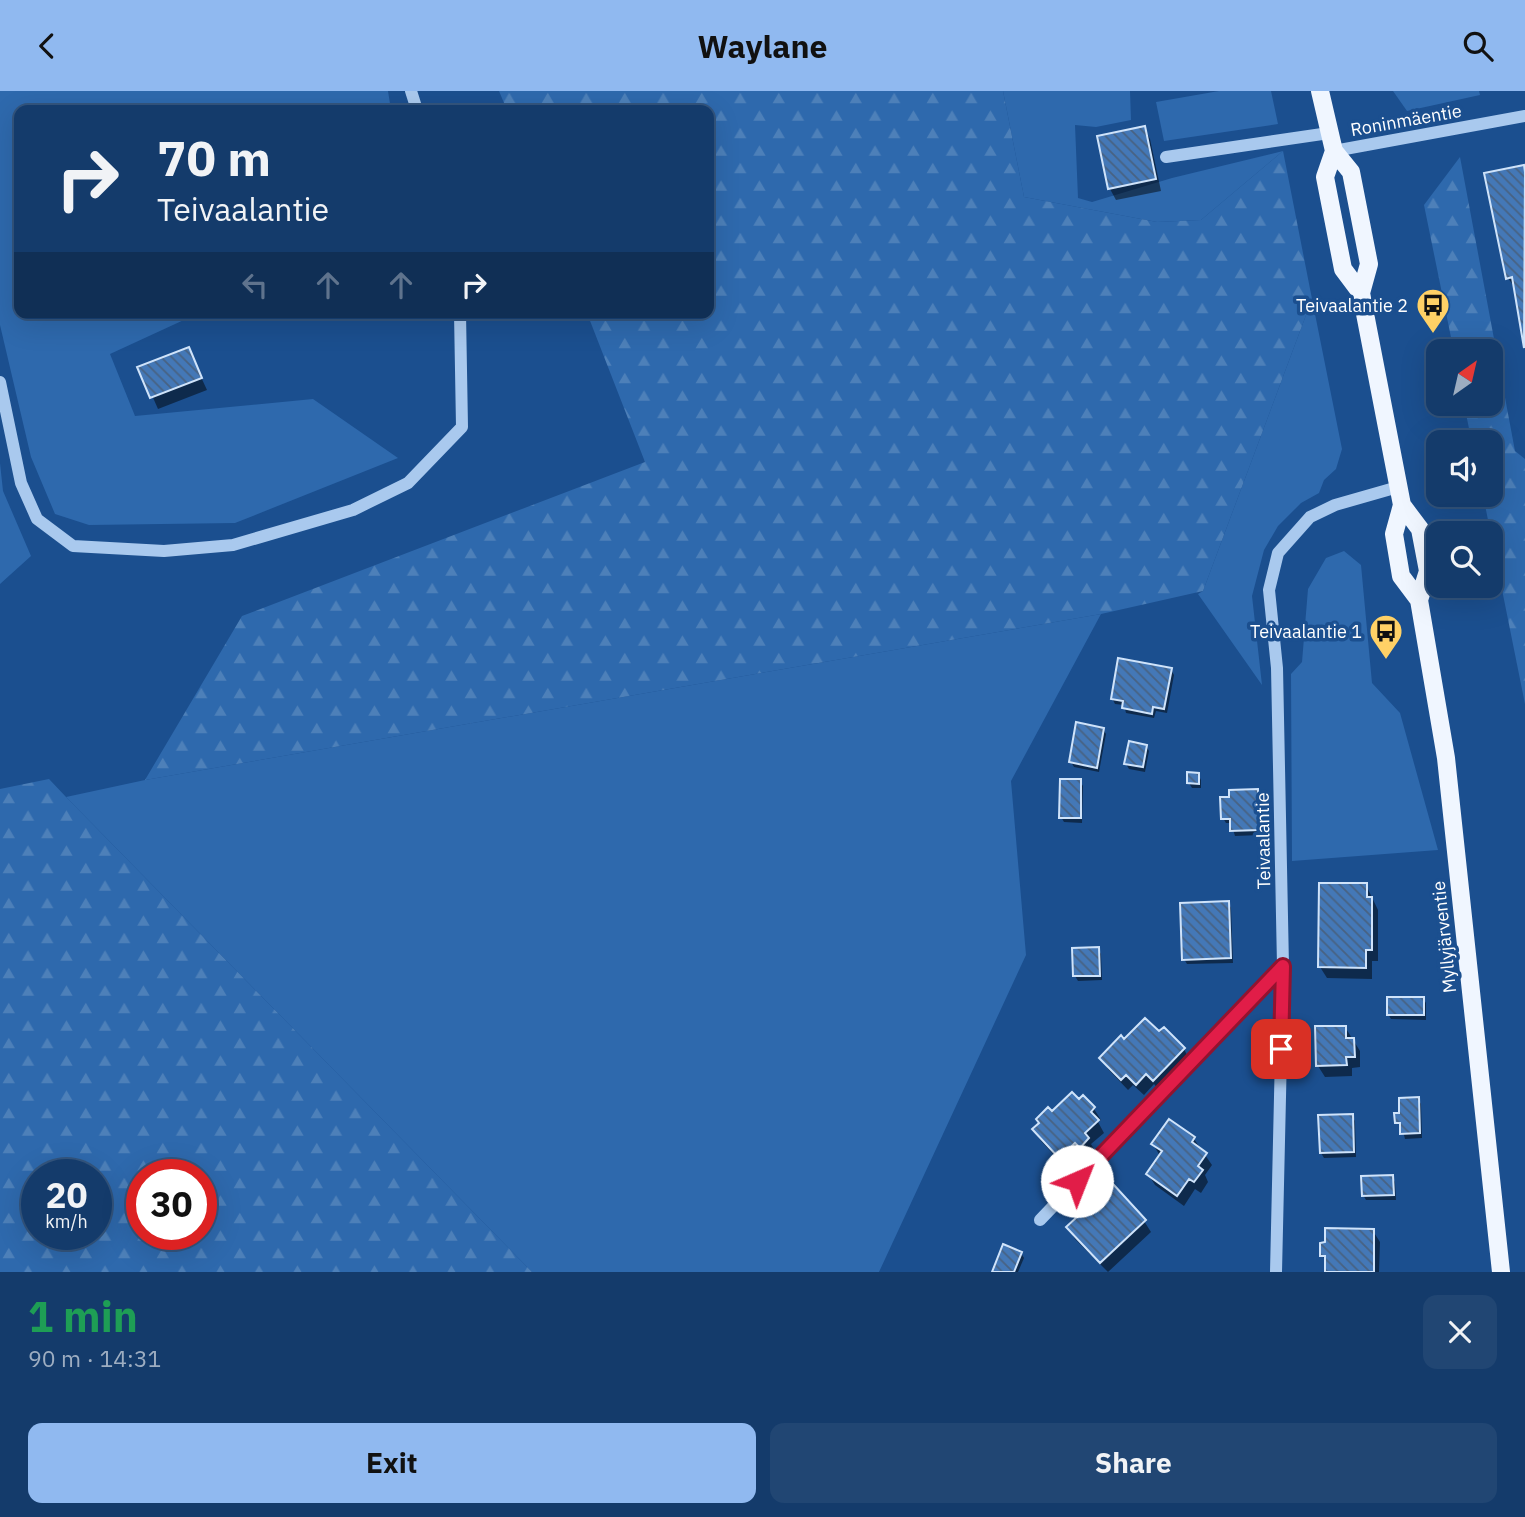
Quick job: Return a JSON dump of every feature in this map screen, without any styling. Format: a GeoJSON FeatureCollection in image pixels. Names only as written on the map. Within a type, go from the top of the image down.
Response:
{"type":"FeatureCollection","features":[{"type":"Feature","properties":{"kind":"main road","name":"Myllyjärventie"},"geometry":{"type":"LineString","coordinates":[[1320,91],[1334,151],[1351,173],[1369,264],[1361,293]]}},
{"type":"Feature","properties":{"kind":"main road","name":"Myllyjärventie"},"geometry":{"type":"LineString","coordinates":[[1334,151],[1325,177],[1343,269],[1361,293],[1402,505],[1420,529],[1427,571],[1419,600],[1446,758],[1501,1272]]}},
{"type":"Feature","properties":{"kind":"main road","name":"Myllyjärventie"},"geometry":{"type":"LineString","coordinates":[[1402,505],[1394,534],[1401,576],[1419,600]]}},
{"type":"Feature","properties":{"kind":"street","name":"Roninmäentie"},"geometry":{"type":"LineString","coordinates":[[1334,151],[1525,117]]}},
{"type":"Feature","properties":{"kind":"street"},"geometry":{"type":"LineString","coordinates":[[1166,157],[1329,133]]}},
{"type":"Feature","properties":{"kind":"street"},"geometry":{"type":"LineString","coordinates":[[0,382],[21,483],[37,520],[74,546],[164,551],[233,545],[353,510],[408,483],[463,428],[460,319]]}},
{"type":"Feature","properties":{"kind":"street","name":"Teivaalantie"},"geometry":{"type":"LineString","coordinates":[[1276,1272],[1283,966],[1277,668],[1269,590],[1278,552],[1310,517],[1335,505],[1398,487]]}},
{"type":"Feature","properties":{"kind":"street"},"geometry":{"type":"LineString","coordinates":[[1040,1220],[1283,966]]}},
{"type":"Feature","properties":{"kind":"green space"},"geometry":{"type":"Polygon","coordinates":[[[0,91],[388,91],[390,105],[14,105],[14,319],[186,319],[110,354],[135,416],[313,399],[398,458],[235,523],[89,525],[55,514],[31,457],[0,325],[0,91]]]}},
{"type":"Feature","properties":{"kind":"green space"},"geometry":{"type":"Polygon","coordinates":[[[499,91],[1003,91],[1024,197],[1157,222],[1201,220],[1283,151],[1312,299],[1203,591],[1101,614],[145,780],[242,616],[645,462],[589,319],[714,319],[714,105],[505,105],[499,91]]]}},
{"type":"Feature","properties":{"kind":"green space"},"geometry":{"type":"Polygon","coordinates":[[[1003,91],[1130,91],[1131,120],[1096,127],[1075,125],[1078,198],[1092,202],[1172,178],[1283,151],[1201,220],[1157,222],[1024,197],[1003,91]]]}},
{"type":"Feature","properties":{"kind":"green space"},"geometry":{"type":"Polygon","coordinates":[[[1219,91],[1271,91],[1278,124],[1164,141],[1156,102],[1219,91]]]}},
{"type":"Feature","properties":{"kind":"green space"},"geometry":{"type":"Polygon","coordinates":[[[1393,91],[1479,91],[1480,95],[1407,111],[1393,91]]]}},
{"type":"Feature","properties":{"kind":"green space"},"geometry":{"type":"Polygon","coordinates":[[[1460,157],[1494,339],[1451,339],[1424,205],[1460,157]]]}},
{"type":"Feature","properties":{"kind":"green space"},"geometry":{"type":"Polygon","coordinates":[[[1312,299],[1342,449],[1336,469],[1324,480],[1319,493],[1301,503],[1278,526],[1264,550],[1252,596],[1262,685],[1198,594],[1203,591],[1312,299]]]}},
{"type":"Feature","properties":{"kind":"green space"},"geometry":{"type":"Polygon","coordinates":[[[1503,387],[1515,451],[1525,459],[1525,704],[1503,595],[1503,521],[1488,521],[1485,507],[1503,507],[1503,430],[1469,430],[1467,417],[1503,417],[1503,387]]]}},
{"type":"Feature","properties":{"kind":"green space"},"geometry":{"type":"Polygon","coordinates":[[[0,463],[3,491],[31,556],[0,584],[0,463]]]}},
{"type":"Feature","properties":{"kind":"green space"},"geometry":{"type":"Polygon","coordinates":[[[1344,551],[1361,565],[1372,683],[1400,713],[1438,850],[1292,861],[1291,674],[1302,662],[1308,589],[1326,558],[1344,551]]]}},
{"type":"Feature","properties":{"kind":"green space"},"geometry":{"type":"Polygon","coordinates":[[[1101,614],[1011,781],[1026,955],[879,1272],[532,1272],[66,797],[145,780],[1101,614]]]}},
{"type":"Feature","properties":{"kind":"green space"},"geometry":{"type":"Polygon","coordinates":[[[49,779],[532,1272],[0,1272],[0,789],[49,779]]]}},
{"type":"Feature","properties":{"kind":"building"},"geometry":{"type":"Polygon","coordinates":[[[1145,126],[1156,179],[1108,189],[1097,136],[1145,126]]]}},
{"type":"Feature","properties":{"kind":"building"},"geometry":{"type":"Polygon","coordinates":[[[1524,165],[1524,348],[1512,277],[1506,279],[1484,173],[1524,165]]]}},
{"type":"Feature","properties":{"kind":"building"},"geometry":{"type":"Polygon","coordinates":[[[189,347],[202,378],[150,398],[137,367],[189,347]]]}},
{"type":"Feature","properties":{"kind":"building"},"geometry":{"type":"Polygon","coordinates":[[[1118,658],[1172,668],[1164,709],[1153,707],[1152,714],[1122,708],[1123,701],[1111,699],[1118,658]]]}},
{"type":"Feature","properties":{"kind":"building"},"geometry":{"type":"Polygon","coordinates":[[[1076,722],[1104,728],[1097,768],[1069,762],[1076,722]]]}},
{"type":"Feature","properties":{"kind":"building"},"geometry":{"type":"Polygon","coordinates":[[[1129,741],[1147,745],[1143,767],[1124,764],[1129,741]]]}},
{"type":"Feature","properties":{"kind":"building"},"geometry":{"type":"Polygon","coordinates":[[[1187,772],[1199,773],[1199,784],[1187,783],[1187,772]]]}},
{"type":"Feature","properties":{"kind":"building"},"geometry":{"type":"Polygon","coordinates":[[[1060,779],[1081,779],[1081,818],[1059,818],[1060,779]]]}},
{"type":"Feature","properties":{"kind":"building"},"geometry":{"type":"Polygon","coordinates":[[[1258,789],[1259,830],[1230,831],[1230,819],[1221,819],[1220,797],[1229,797],[1229,790],[1258,789]]]}},
{"type":"Feature","properties":{"kind":"building"},"geometry":{"type":"Polygon","coordinates":[[[1319,883],[1367,883],[1367,897],[1372,897],[1372,950],[1366,950],[1366,968],[1318,967],[1319,883]]]}},
{"type":"Feature","properties":{"kind":"building"},"geometry":{"type":"Polygon","coordinates":[[[1229,901],[1231,958],[1182,960],[1180,903],[1229,901]]]}},
{"type":"Feature","properties":{"kind":"building"},"geometry":{"type":"Polygon","coordinates":[[[1099,947],[1100,976],[1073,976],[1072,948],[1099,947]]]}},
{"type":"Feature","properties":{"kind":"building"},"geometry":{"type":"Polygon","coordinates":[[[1387,997],[1424,997],[1424,1015],[1387,1015],[1387,997]]]}},
{"type":"Feature","properties":{"kind":"building"},"geometry":{"type":"Polygon","coordinates":[[[1145,1018],[1159,1031],[1164,1027],[1185,1048],[1153,1081],[1146,1074],[1136,1085],[1126,1075],[1121,1080],[1099,1058],[1121,1035],[1124,1039],[1145,1018]]]}},
{"type":"Feature","properties":{"kind":"building"},"geometry":{"type":"Polygon","coordinates":[[[1315,1026],[1346,1026],[1346,1038],[1354,1038],[1355,1057],[1346,1057],[1347,1065],[1316,1066],[1315,1026]]]}},
{"type":"Feature","properties":{"kind":"building"},"geometry":{"type":"Polygon","coordinates":[[[1072,1092],[1079,1099],[1083,1095],[1095,1107],[1091,1112],[1099,1120],[1085,1133],[1089,1138],[1080,1148],[1075,1143],[1059,1158],[1032,1129],[1039,1123],[1036,1119],[1048,1107],[1052,1111],[1072,1092]]]}},
{"type":"Feature","properties":{"kind":"building"},"geometry":{"type":"Polygon","coordinates":[[[1419,1097],[1420,1133],[1400,1134],[1400,1123],[1395,1123],[1394,1113],[1399,1113],[1399,1098],[1419,1097]]]}},
{"type":"Feature","properties":{"kind":"building"},"geometry":{"type":"Polygon","coordinates":[[[1353,1114],[1354,1152],[1320,1153],[1318,1115],[1353,1114]]]}},
{"type":"Feature","properties":{"kind":"building"},"geometry":{"type":"Polygon","coordinates":[[[1169,1119],[1195,1137],[1192,1142],[1207,1153],[1198,1166],[1203,1170],[1194,1182],[1189,1179],[1177,1196],[1146,1174],[1162,1151],[1151,1144],[1169,1119]]]}},
{"type":"Feature","properties":{"kind":"building"},"geometry":{"type":"Polygon","coordinates":[[[1393,1175],[1394,1195],[1362,1196],[1361,1176],[1393,1175]]]}},
{"type":"Feature","properties":{"kind":"building"},"geometry":{"type":"Polygon","coordinates":[[[1113,1184],[1146,1220],[1100,1263],[1066,1227],[1113,1184]]]}},
{"type":"Feature","properties":{"kind":"building"},"geometry":{"type":"Polygon","coordinates":[[[1325,1228],[1374,1229],[1374,1272],[1325,1272],[1325,1256],[1320,1256],[1320,1243],[1325,1242],[1325,1228]]]}},
{"type":"Feature","properties":{"kind":"building"},"geometry":{"type":"Polygon","coordinates":[[[1003,1244],[1022,1252],[1014,1272],[992,1272],[1003,1244]]]}},
{"type":"Feature","properties":{"kind":"place","name":"Teivaalantie 2"},"geometry":{"type":"Point","coordinates":[1433,335]}},
{"type":"Feature","properties":{"kind":"place","name":"Teivaalantie 1"},"geometry":{"type":"Point","coordinates":[1386,661]}},
{"type":"Feature","properties":{"kind":"route"},"geometry":{"type":"LineString","coordinates":[[1077,1181],[1283,966],[1281,1049]]}}]}
